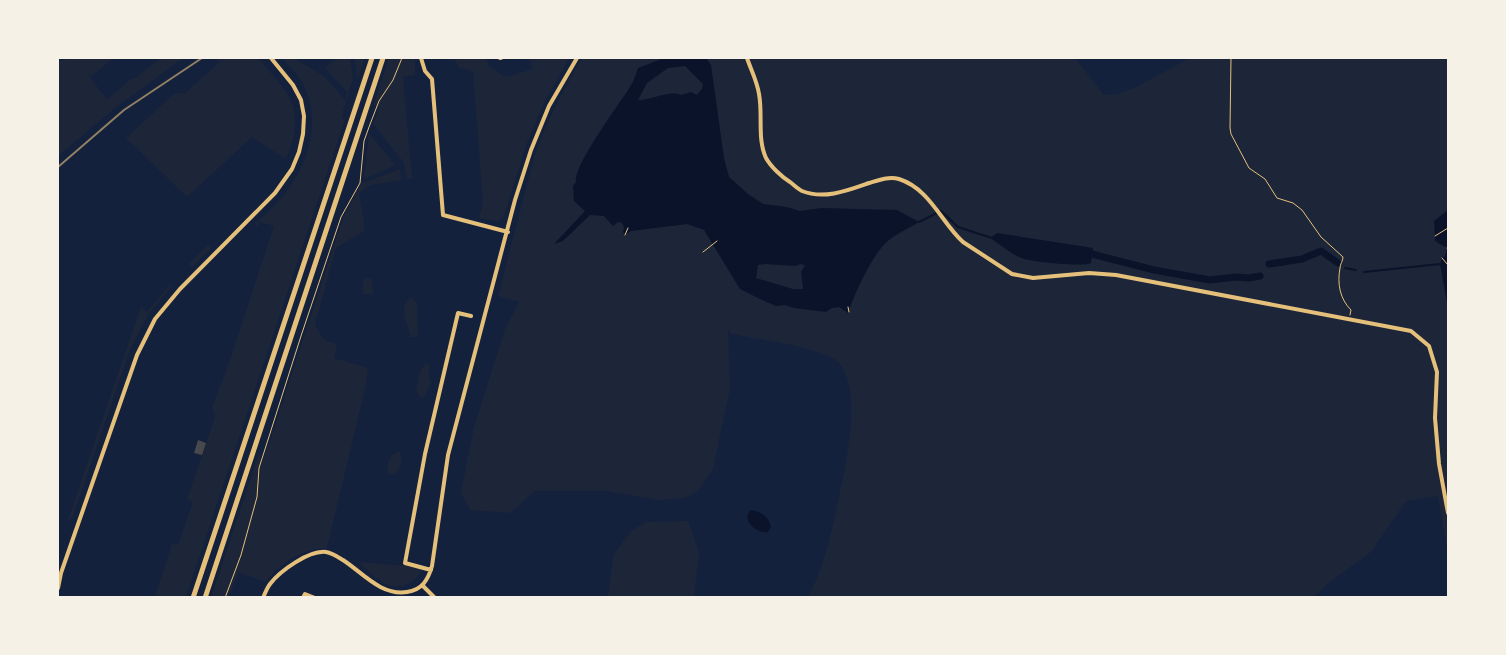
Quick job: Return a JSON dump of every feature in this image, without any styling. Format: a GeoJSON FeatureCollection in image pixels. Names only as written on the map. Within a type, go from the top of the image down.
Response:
{"type":"FeatureCollection","features":[{"type":"Feature","properties":{"kind":"main road"},"geometry":{"type":"LineString","coordinates":[[193,598],[372,58]]}},
{"type":"Feature","properties":{"kind":"main road"},"geometry":{"type":"LineString","coordinates":[[205,598],[383,58]]}},
{"type":"Feature","properties":{"kind":"street"},"geometry":{"type":"LineString","coordinates":[[58,588],[61,573],[137,355],[155,319],[180,289],[275,194],[292,169],[299,152],[304,116],[301,100],[293,85],[271,58]]}},
{"type":"Feature","properties":{"kind":"street"},"geometry":{"type":"LineString","coordinates":[[420,58],[425,71],[432,80],[443,215],[508,232]]}},
{"type":"Feature","properties":{"kind":"street"},"geometry":{"type":"LineString","coordinates":[[263,598],[270,584],[287,567],[316,552],[326,552],[334,555],[370,581],[391,592],[410,592],[422,585],[428,578],[431,570],[450,447],[515,200],[531,150],[549,106],[576,58]]}},
{"type":"Feature","properties":{"kind":"street"},"geometry":{"type":"LineString","coordinates":[[747,58],[760,95],[762,148],[766,159],[801,191],[819,195],[837,193],[884,178],[897,178],[913,185],[930,201],[963,242],[1012,274],[1033,278],[1089,273],[1116,275],[1350,318],[1410,331],[1429,346],[1437,372],[1434,418],[1439,464],[1448,513]]}},
{"type":"Feature","properties":{"kind":"street"},"geometry":{"type":"LineString","coordinates":[[431,570],[405,563],[425,454],[458,313],[471,316]]}},
{"type":"Feature","properties":{"kind":"street"},"geometry":{"type":"LineString","coordinates":[[422,585],[435,598]]}},
{"type":"Feature","properties":{"kind":"street"},"geometry":{"type":"LineString","coordinates":[[303,598],[304,594],[315,598]]}},
{"type":"Feature","properties":{"kind":"path"},"geometry":{"type":"LineString","coordinates":[[225,598],[241,555],[257,497],[259,468],[300,336],[341,217],[360,184],[364,141],[369,127],[379,101],[393,80],[402,58]]}},
{"type":"Feature","properties":{"kind":"path"},"geometry":{"type":"LineString","coordinates":[[1231,58],[1230,128],[1232,134],[1249,168],[1265,179],[1278,198],[1293,203],[1302,210],[1321,237],[1343,257],[1340,266],[1341,295],[1343,302],[1351,310],[1350,318]]}},
{"type":"Feature","properties":{"kind":"path"},"geometry":{"type":"LineString","coordinates":[[625,234],[628,228]]}},
{"type":"Feature","properties":{"kind":"path"},"geometry":{"type":"LineString","coordinates":[[1435,236],[1448,228]]}},
{"type":"Feature","properties":{"kind":"path"},"geometry":{"type":"LineString","coordinates":[[703,252],[717,241]]}},
{"type":"Feature","properties":{"kind":"path"},"geometry":{"type":"LineString","coordinates":[[1442,258],[1448,265]]}},
{"type":"Feature","properties":{"kind":"path"},"geometry":{"type":"LineString","coordinates":[[848,307],[849,312]]}},
{"type":"Feature","properties":{"kind":"shaded area"},"geometry":{"type":"Polygon","coordinates":[[[65,58],[114,58],[90,77],[107,100],[132,78],[134,79],[161,58],[183,58],[115,108],[58,156],[58,61],[65,60],[65,58]]]}},
{"type":"Feature","properties":{"kind":"shaded area"},"geometry":{"type":"Polygon","coordinates":[[[216,58],[258,58],[279,82],[292,103],[295,114],[295,127],[292,142],[286,159],[252,137],[187,197],[126,138],[175,93],[185,93],[220,62],[216,58]]]}},
{"type":"Feature","properties":{"kind":"shaded area"},"geometry":{"type":"Polygon","coordinates":[[[282,58],[294,58],[325,77],[345,100],[347,92],[325,68],[338,58],[350,58],[353,78],[342,115],[343,119],[345,119],[186,597],[155,597],[172,544],[178,545],[193,502],[187,499],[215,417],[212,407],[228,366],[274,226],[260,222],[257,227],[255,224],[277,203],[289,188],[304,161],[309,147],[312,118],[310,103],[305,88],[295,72],[282,58]]]}},
{"type":"Feature","properties":{"kind":"shaded area"},"geometry":{"type":"Polygon","coordinates":[[[355,58],[365,58],[357,80],[357,79],[355,58]]]}},
{"type":"Feature","properties":{"kind":"shaded area"},"geometry":{"type":"Polygon","coordinates":[[[389,58],[415,58],[415,75],[403,77],[412,179],[407,179],[404,163],[373,124],[378,111],[374,104],[389,58]]]}},
{"type":"Feature","properties":{"kind":"shaded area"},"geometry":{"type":"Polygon","coordinates":[[[455,58],[486,58],[489,67],[506,77],[533,69],[529,58],[569,58],[544,103],[527,143],[503,218],[497,221],[479,218],[483,202],[473,71],[458,67],[455,58]]]}},
{"type":"Feature","properties":{"kind":"shaded area"},"geometry":{"type":"Polygon","coordinates":[[[582,58],[1075,58],[1104,95],[1117,94],[1134,88],[1190,58],[1448,58],[1448,556],[1438,496],[1406,501],[1371,552],[1330,582],[1314,597],[808,597],[818,576],[827,549],[848,453],[851,411],[850,392],[846,375],[838,362],[818,352],[788,344],[731,334],[728,329],[730,388],[713,469],[698,491],[685,498],[658,500],[607,491],[535,491],[510,513],[470,510],[461,492],[474,427],[505,329],[519,302],[498,296],[535,154],[556,105],[582,58]]]}},
{"type":"Feature","properties":{"kind":"shaded area"},"geometry":{"type":"Polygon","coordinates":[[[664,58],[706,58],[711,65],[724,158],[729,177],[763,204],[787,207],[800,211],[822,208],[897,210],[919,222],[891,238],[879,251],[863,277],[848,313],[839,307],[832,308],[826,312],[785,305],[776,306],[740,289],[704,230],[687,224],[631,231],[625,235],[622,223],[618,222],[613,226],[604,216],[590,215],[563,241],[554,244],[585,211],[574,201],[573,186],[576,182],[577,174],[598,134],[631,85],[638,68],[664,58]],[[685,66],[668,68],[647,83],[638,100],[666,94],[681,95],[691,92],[697,95],[702,89],[703,84],[685,66]],[[758,265],[756,278],[793,289],[803,289],[801,272],[805,265],[758,265]]]}},
{"type":"Feature","properties":{"kind":"shaded area"},"geometry":{"type":"Polygon","coordinates":[[[369,133],[395,165],[364,179],[369,133]]]}},
{"type":"Feature","properties":{"kind":"shaded area"},"geometry":{"type":"Polygon","coordinates":[[[400,169],[401,180],[371,185],[359,193],[365,230],[336,248],[315,324],[323,337],[337,344],[334,358],[368,368],[366,384],[327,548],[309,551],[292,558],[271,575],[266,582],[238,572],[229,597],[211,598],[259,453],[262,462],[271,438],[343,218],[361,184],[400,169]]]}},
{"type":"Feature","properties":{"kind":"shaded area"},"geometry":{"type":"Polygon","coordinates":[[[1448,210],[1448,308],[1440,264],[1447,248],[1435,241],[1434,221],[1448,210]]]}},
{"type":"Feature","properties":{"kind":"shaded area"},"geometry":{"type":"Polygon","coordinates":[[[997,233],[1093,248],[1091,263],[1047,263],[1024,259],[990,238],[997,233]]]}},
{"type":"Feature","properties":{"kind":"shaded area"},"geometry":{"type":"Polygon","coordinates":[[[208,245],[211,248],[192,267],[189,264],[208,245]]]}},
{"type":"Feature","properties":{"kind":"shaded area"},"geometry":{"type":"Polygon","coordinates":[[[364,278],[372,279],[373,294],[362,294],[364,278]]]}},
{"type":"Feature","properties":{"kind":"shaded area"},"geometry":{"type":"Polygon","coordinates":[[[171,284],[172,286],[147,316],[129,352],[72,519],[68,520],[141,307],[147,312],[171,284]]]}},
{"type":"Feature","properties":{"kind":"shaded area"},"geometry":{"type":"Polygon","coordinates":[[[411,297],[417,303],[418,337],[410,337],[404,312],[407,302],[411,297]]]}},
{"type":"Feature","properties":{"kind":"shaded area"},"geometry":{"type":"Polygon","coordinates":[[[427,363],[430,367],[428,373],[431,383],[424,397],[421,398],[416,391],[420,372],[427,363]]]}},
{"type":"Feature","properties":{"kind":"shaded area"},"geometry":{"type":"Polygon","coordinates":[[[397,452],[400,452],[401,465],[398,471],[392,475],[388,473],[387,466],[390,458],[397,452]]]}},
{"type":"Feature","properties":{"kind":"shaded area"},"geometry":{"type":"Polygon","coordinates":[[[751,510],[761,513],[766,517],[771,527],[768,532],[759,531],[751,526],[747,518],[751,510]]]}},
{"type":"Feature","properties":{"kind":"shaded area"},"geometry":{"type":"Polygon","coordinates":[[[688,521],[699,552],[694,597],[608,597],[614,554],[632,530],[646,522],[688,521]]]}},
{"type":"Feature","properties":{"kind":"shaded area"},"geometry":{"type":"Polygon","coordinates":[[[358,562],[423,567],[417,578],[407,584],[396,587],[381,581],[358,562]]]}},
{"type":"Feature","properties":{"kind":"building"},"geometry":{"type":"Polygon","coordinates":[[[198,440],[206,443],[202,455],[194,453],[198,440]]]}},
{"type":"Feature","properties":{"kind":"waterway"},"geometry":{"type":"LineString","coordinates":[[919,222],[941,211],[958,227],[992,238]]}},
{"type":"Feature","properties":{"kind":"waterway"},"geometry":{"type":"LineString","coordinates":[[1269,264],[1302,259],[1321,251],[1338,263]]}},
{"type":"Feature","properties":{"kind":"waterway"},"geometry":{"type":"LineString","coordinates":[[1092,254],[1154,270],[1210,280],[1260,276]]}},
{"type":"Feature","properties":{"kind":"waterway"},"geometry":{"type":"LineString","coordinates":[[1364,272],[1440,264]]}},
{"type":"Feature","properties":{"kind":"waterway"},"geometry":{"type":"LineString","coordinates":[[1345,268],[1356,270]]}},
{"type":"Feature","properties":{"kind":"railway"},"geometry":{"type":"LineString","coordinates":[[58,167],[124,110],[202,58]]}}]}
